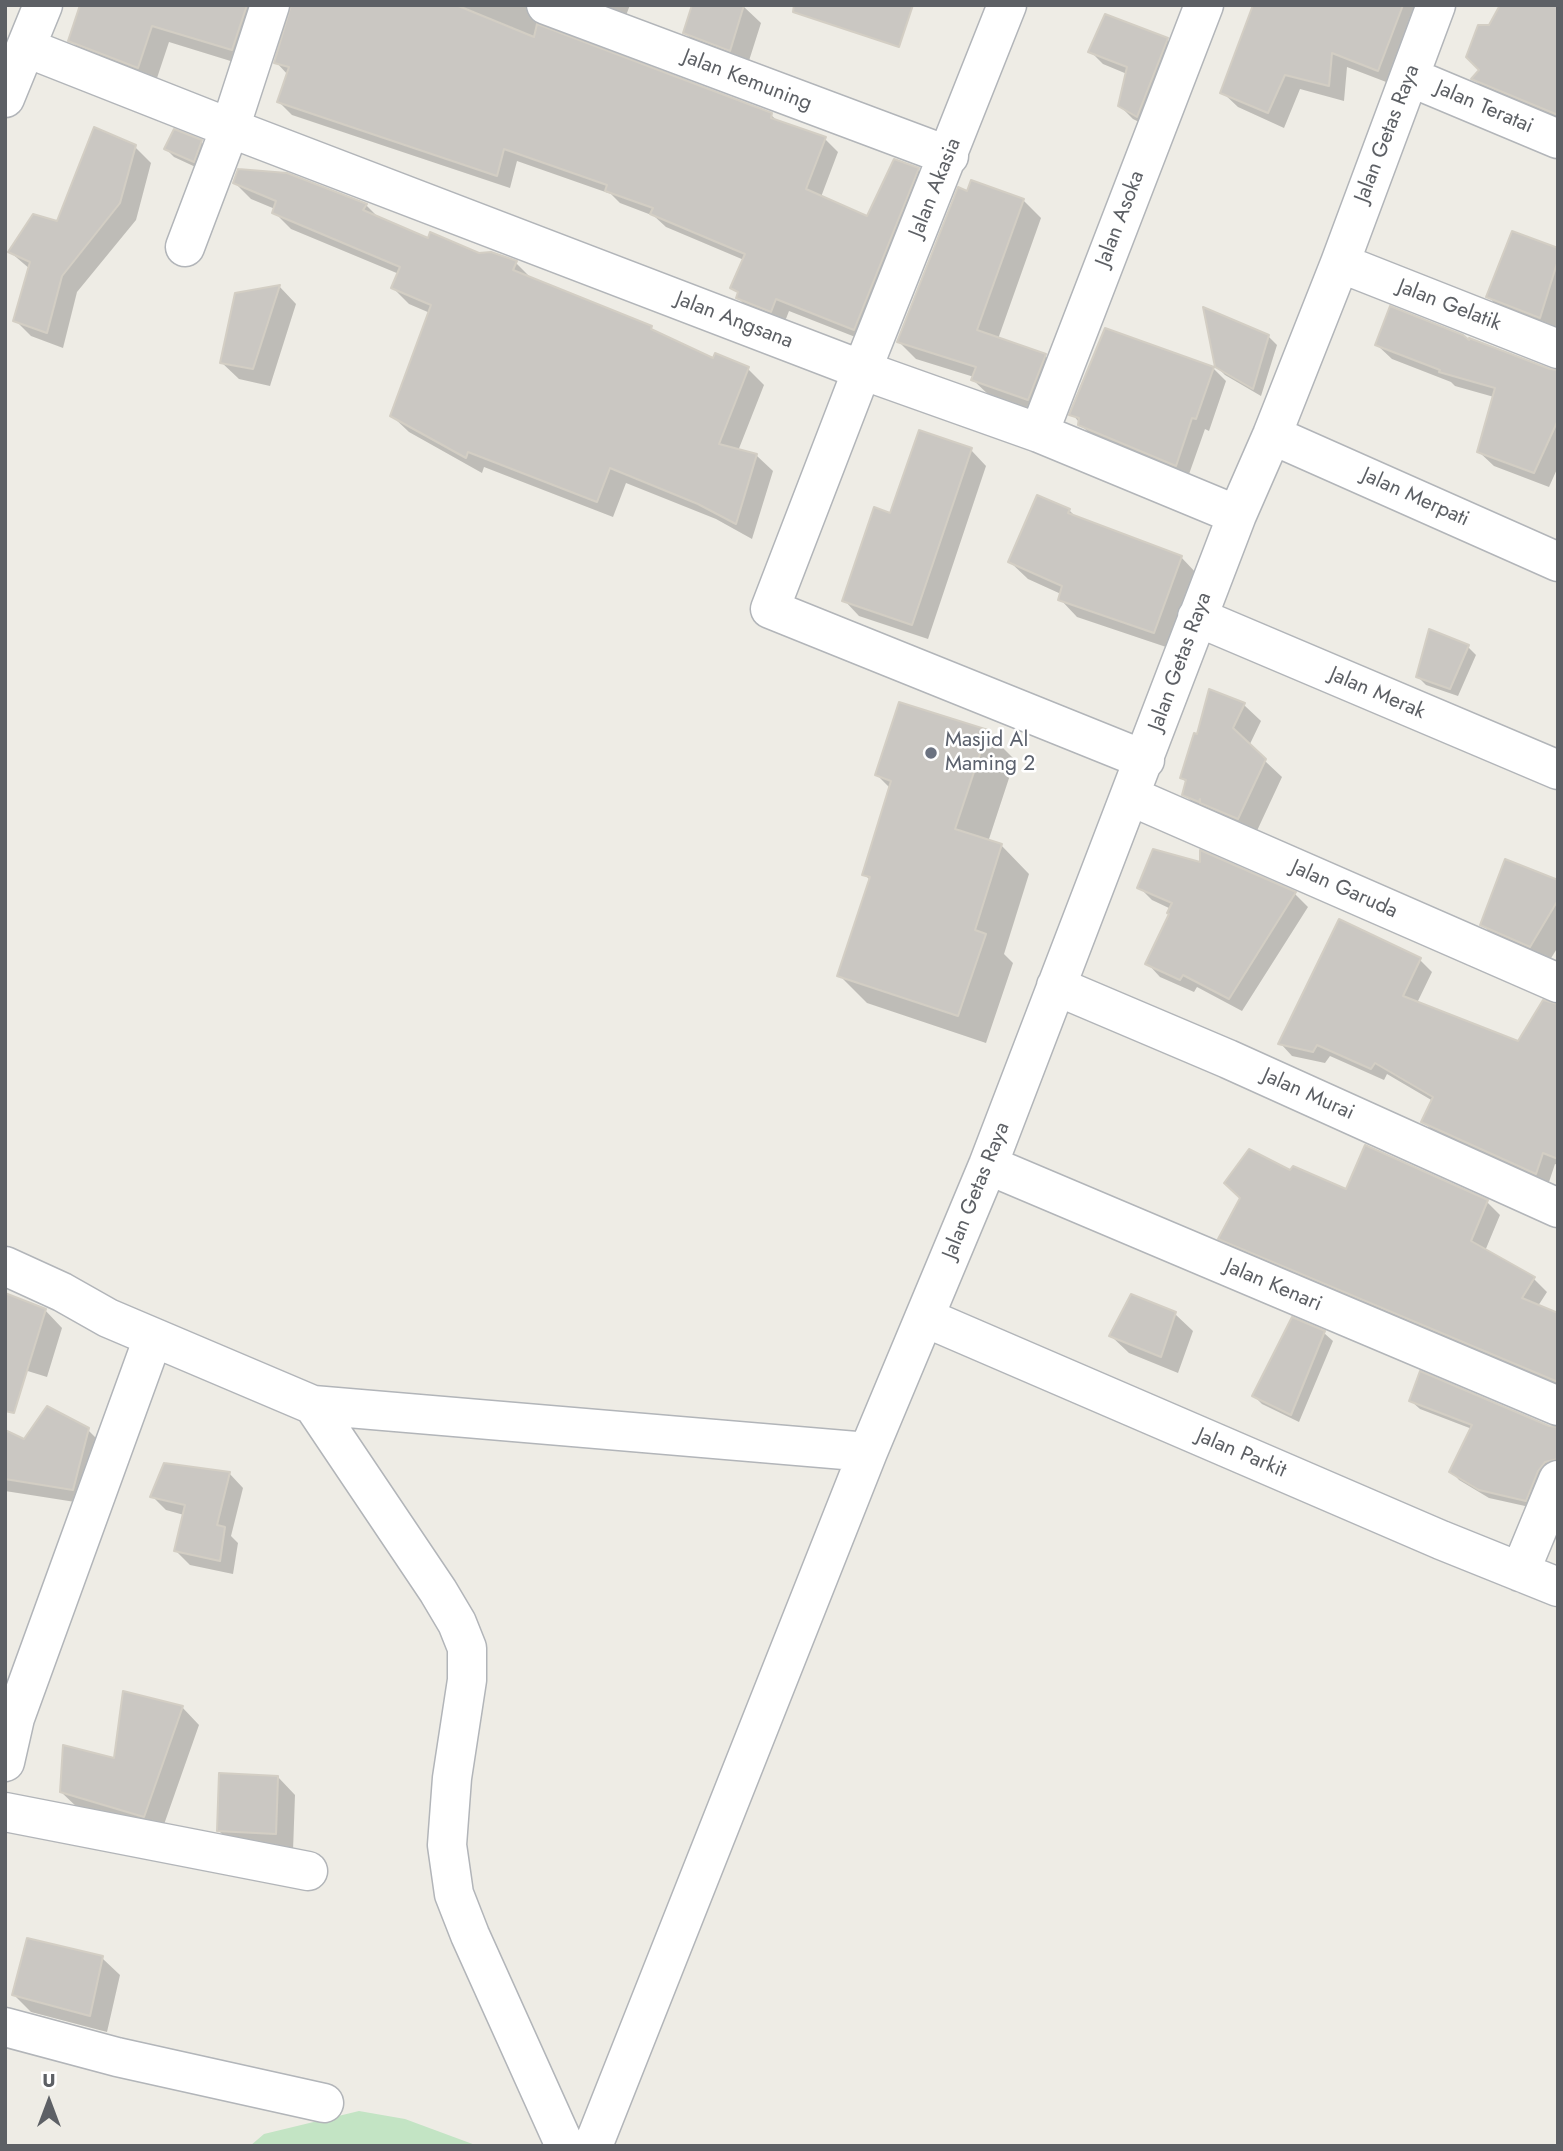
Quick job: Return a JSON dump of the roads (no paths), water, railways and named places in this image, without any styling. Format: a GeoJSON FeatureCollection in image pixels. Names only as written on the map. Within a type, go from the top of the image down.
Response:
{"type":"FeatureCollection","features":[{"type":"Feature","properties":{"kind":"street"},"geometry":{"type":"LineString","coordinates":[[5,98],[43,5]]}},
{"type":"Feature","properties":{"kind":"street"},"geometry":{"type":"LineString","coordinates":[[185,247],[230,128],[270,5]]}},
{"type":"Feature","properties":{"kind":"street","name":"Jalan Kemuning"},"geometry":{"type":"LineString","coordinates":[[546,5],[948,156]]}},
{"type":"Feature","properties":{"kind":"street","name":"Jalan Akasia"},"geometry":{"type":"LineString","coordinates":[[1007,5],[770,609],[1145,760]]}},
{"type":"Feature","properties":{"kind":"street","name":"Jalan Asoka"},"geometry":{"type":"LineString","coordinates":[[1039,433],[1204,5]]}},
{"type":"Feature","properties":{"kind":"street","name":"Jalan Getas Raya"},"geometry":{"type":"LineString","coordinates":[[593,2146],[868,1452],[988,1165],[1145,760],[1197,617],[1339,263],[1436,5]]}},
{"type":"Feature","properties":{"kind":"street","name":"Jalan Angsana"},"geometry":{"type":"LineString","coordinates":[[27,48],[862,370],[1039,433],[1237,515]]}},
{"type":"Feature","properties":{"kind":"street","name":"Jalan Teratai"},"geometry":{"type":"LineString","coordinates":[[1410,77],[1558,139]]}},
{"type":"Feature","properties":{"kind":"street","name":"Jalan Gelatik"},"geometry":{"type":"LineString","coordinates":[[1339,263],[1558,349]]}},
{"type":"Feature","properties":{"kind":"street","name":"Jalan Merpati"},"geometry":{"type":"LineString","coordinates":[[1272,435],[1558,562]]}},
{"type":"Feature","properties":{"kind":"street","name":"Jalan Merak"},"geometry":{"type":"LineString","coordinates":[[1197,617],[1558,770]]}},
{"type":"Feature","properties":{"kind":"street","name":"Jalan Garuda"},"geometry":{"type":"LineString","coordinates":[[1130,796],[1558,983]]}},
{"type":"Feature","properties":{"kind":"street","name":"Jalan Murai"},"geometry":{"type":"LineString","coordinates":[[1056,986],[1228,1059],[1558,1208]]}},
{"type":"Feature","properties":{"kind":"street","name":"Jalan Kenari"},"geometry":{"type":"LineString","coordinates":[[988,1165],[1558,1406]]}},
{"type":"Feature","properties":{"kind":"street"},"geometry":{"type":"LineString","coordinates":[[5,1266],[62,1292],[108,1318],[313,1405],[868,1452]]}},
{"type":"Feature","properties":{"kind":"street","name":"Jalan Parkit"},"geometry":{"type":"LineString","coordinates":[[926,1318],[1415,1529],[1558,1587]]}},
{"type":"Feature","properties":{"kind":"street"},"geometry":{"type":"LineString","coordinates":[[5,1762],[10,1717],[153,1338]]}},
{"type":"Feature","properties":{"kind":"street"},"geometry":{"type":"LineString","coordinates":[[313,1405],[438,1591],[457,1623],[467,1648],[467,1680],[452,1779],[447,1845],[454,1894],[565,2146]]}},
{"type":"Feature","properties":{"kind":"street"},"geometry":{"type":"LineString","coordinates":[[1520,1572],[1558,1479]]}},
{"type":"Feature","properties":{"kind":"street"},"geometry":{"type":"LineString","coordinates":[[5,1812],[308,1871]]}},
{"type":"Feature","properties":{"kind":"street"},"geometry":{"type":"LineString","coordinates":[[5,2026],[117,2057],[324,2103]]}},
{"type":"Feature","properties":{"kind":"place","name":"Masjid Al Maming 2"},"geometry":{"type":"Point","coordinates":[931,753]}}]}
